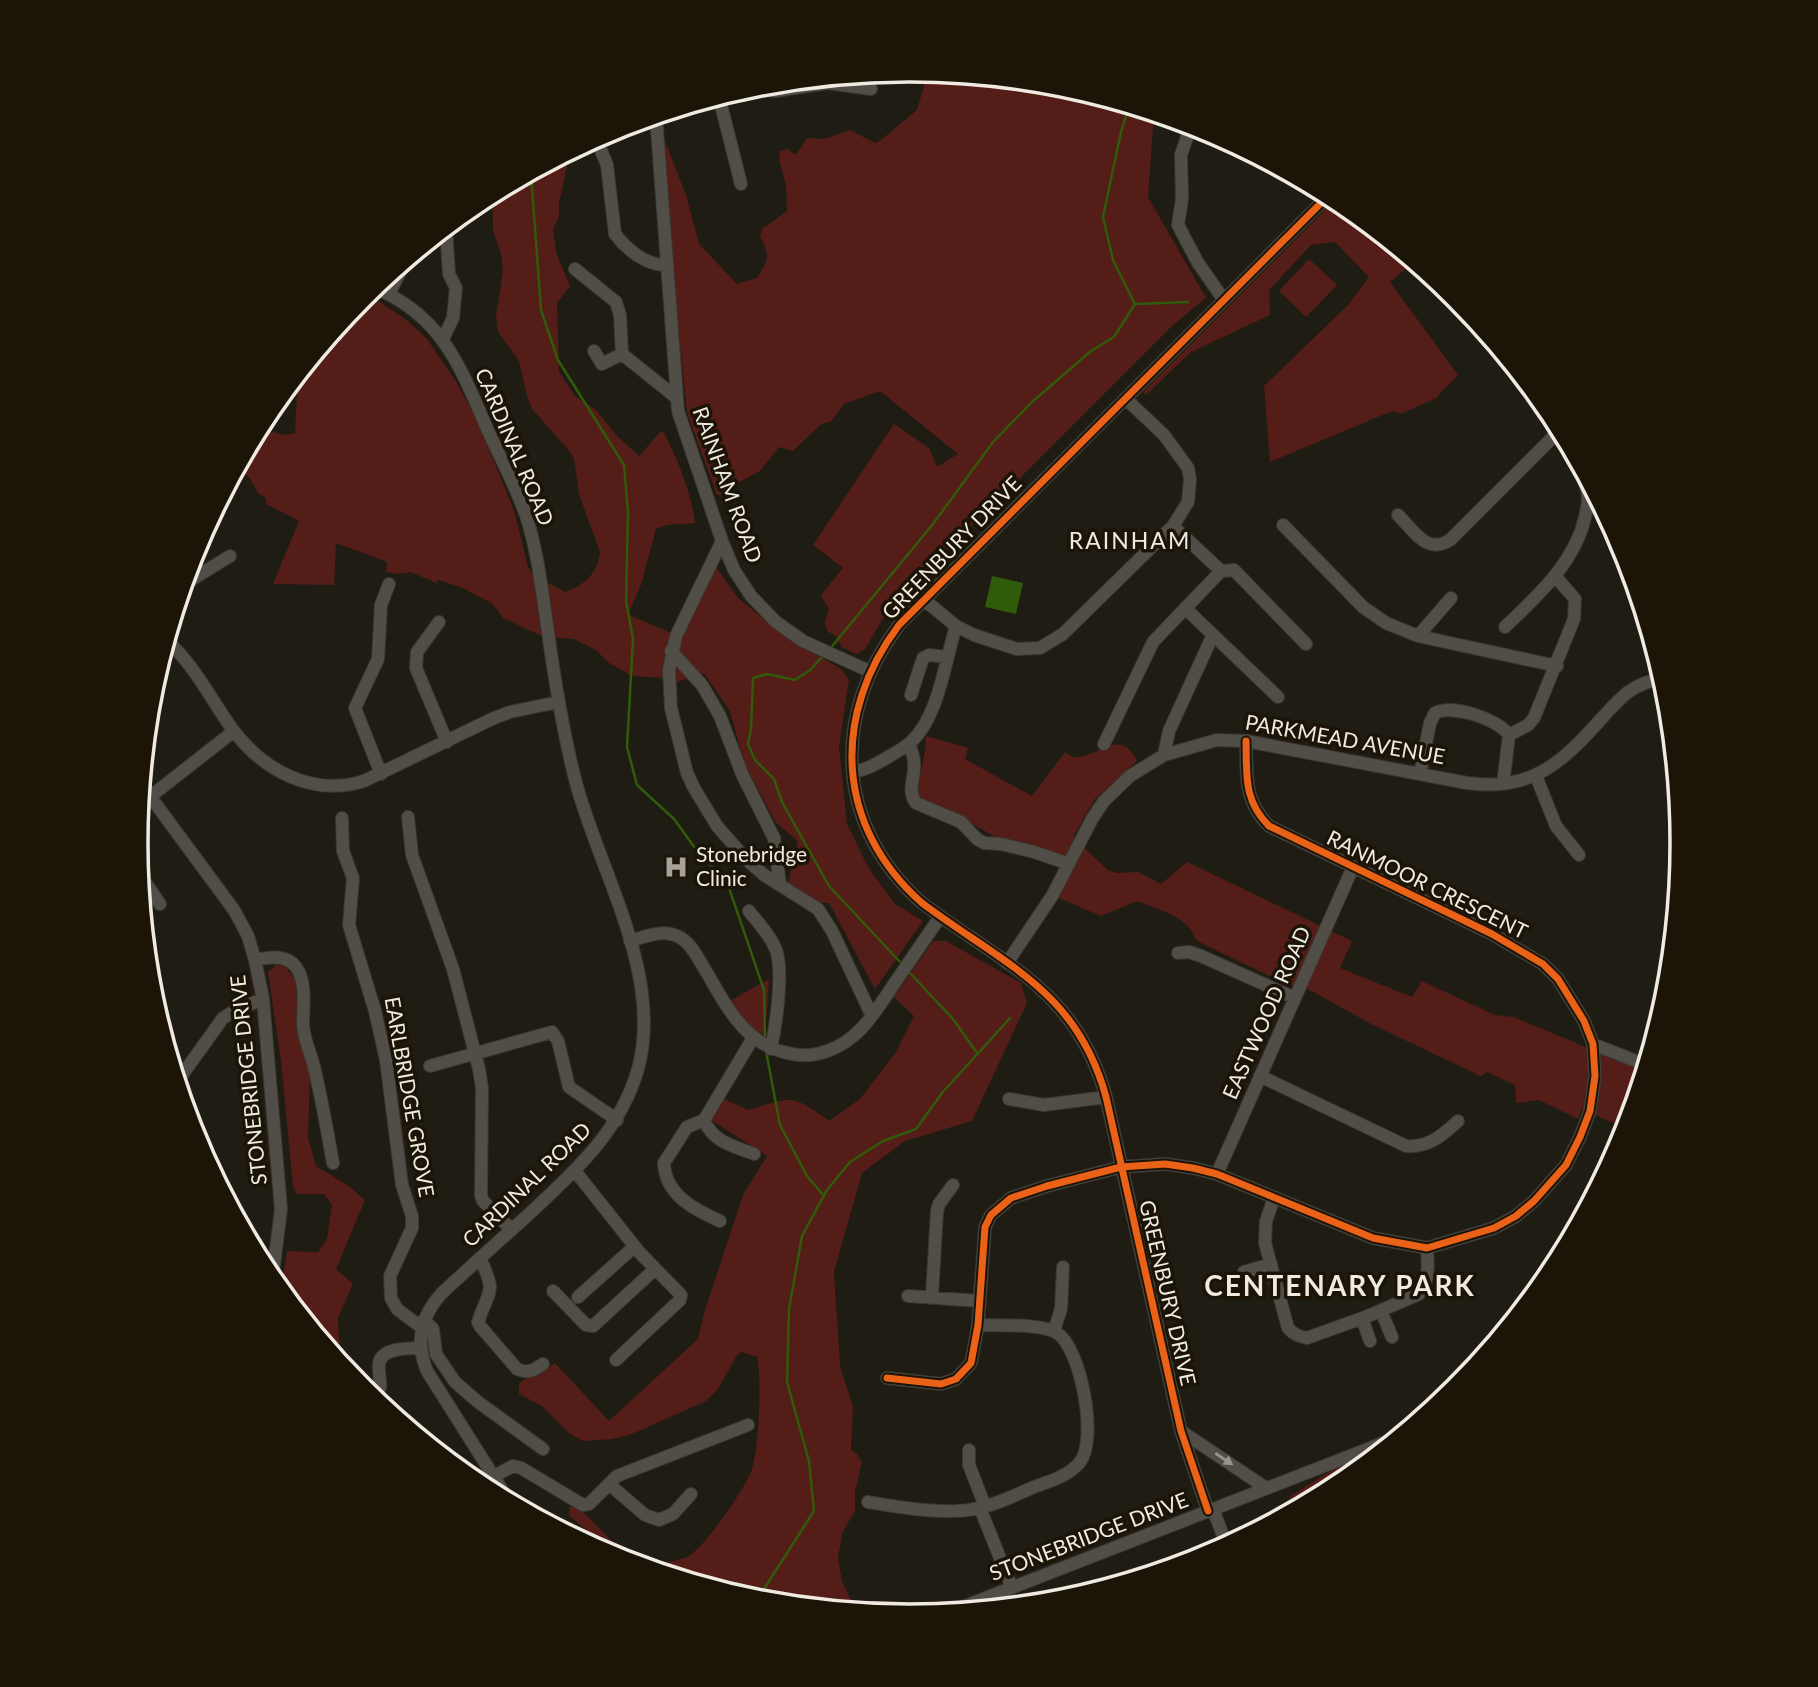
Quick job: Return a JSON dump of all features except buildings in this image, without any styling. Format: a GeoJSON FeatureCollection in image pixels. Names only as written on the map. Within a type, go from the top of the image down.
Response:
{"type":"FeatureCollection","features":[{"type":"Feature","properties":{"kind":"street"},"geometry":{"type":"LineString","coordinates":[[845,85],[871,89]]}},
{"type":"Feature","properties":{"kind":"street"},"geometry":{"type":"LineString","coordinates":[[721,106],[741,184]]}},
{"type":"Feature","properties":{"kind":"street","name":"RAINHAM ROAD"},"geometry":{"type":"LineString","coordinates":[[656,126],[677,398],[684,434],[722,541],[734,570],[762,610],[803,641],[869,671]]}},
{"type":"Feature","properties":{"kind":"street"},"geometry":{"type":"LineString","coordinates":[[1188,135],[1181,155],[1182,199],[1178,225],[1224,300]]}},
{"type":"Feature","properties":{"kind":"street"},"geometry":{"type":"LineString","coordinates":[[600,148],[607,166],[615,234],[625,246],[644,260],[658,266],[666,265]]}},
{"type":"Feature","properties":{"kind":"street","name":"GREENBURY DRIVE"},"geometry":{"type":"LineString","coordinates":[[1223,1537],[1181,1431],[1105,1097],[1093,1058],[1065,1013],[1048,995],[907,890],[883,860],[861,813],[853,772],[852,736],[855,715],[869,671],[890,637],[923,599],[1320,204]]}},
{"type":"Feature","properties":{"kind":"street"},"geometry":{"type":"LineString","coordinates":[[443,339],[453,318],[456,299],[456,288],[449,274],[447,239]]}},
{"type":"Feature","properties":{"kind":"street"},"geometry":{"type":"LineString","coordinates":[[575,269],[617,302],[622,354],[677,398]]}},
{"type":"Feature","properties":{"kind":"street"},"geometry":{"type":"LineString","coordinates":[[389,294],[394,283]]}},
{"type":"Feature","properties":{"kind":"street","name":"CARDINAL ROAD"},"geometry":{"type":"LineString","coordinates":[[384,292],[422,316],[443,339],[468,384],[528,522],[538,567],[558,702],[581,799],[630,941],[639,978],[645,1032],[630,1093],[607,1135],[575,1171],[433,1302],[423,1323]]}},
{"type":"Feature","properties":{"kind":"street"},"geometry":{"type":"LineString","coordinates":[[594,351],[603,364],[622,354]]}},
{"type":"Feature","properties":{"kind":"street"},"geometry":{"type":"LineString","coordinates":[[923,599],[956,625],[974,635],[1017,649],[1029,650],[1046,645],[1063,634],[1173,526],[1188,502],[1191,479],[1188,468],[1164,435],[1125,399]]}},
{"type":"Feature","properties":{"kind":"street"},"geometry":{"type":"LineString","coordinates":[[1398,515],[1427,544],[1436,547],[1443,545],[1552,438]]}},
{"type":"Feature","properties":{"kind":"street"},"geometry":{"type":"LineString","coordinates":[[1506,627],[1555,576],[1581,531],[1588,500]]}},
{"type":"Feature","properties":{"kind":"street"},"geometry":{"type":"LineString","coordinates":[[1283,525],[1363,607],[1386,623],[1418,636],[1557,666]]}},
{"type":"Feature","properties":{"kind":"street"},"geometry":{"type":"LineString","coordinates":[[1173,526],[1221,571]]}},
{"type":"Feature","properties":{"kind":"street"},"geometry":{"type":"LineString","coordinates":[[722,541],[671,651],[671,708],[687,773],[717,826],[746,859],[818,909],[832,931],[872,1016]]}},
{"type":"Feature","properties":{"kind":"street"},"geometry":{"type":"LineString","coordinates":[[197,577],[230,556]]}},
{"type":"Feature","properties":{"kind":"street"},"geometry":{"type":"LineString","coordinates":[[1104,744],[1153,642],[1221,571],[1234,570],[1306,643]]}},
{"type":"Feature","properties":{"kind":"street"},"geometry":{"type":"LineString","coordinates":[[1509,736],[1528,725],[1534,718],[1557,666],[1576,609],[1571,593],[1555,576]]}},
{"type":"Feature","properties":{"kind":"street"},"geometry":{"type":"LineString","coordinates":[[381,774],[355,708],[378,659],[381,605],[390,584]]}},
{"type":"Feature","properties":{"kind":"street"},"geometry":{"type":"LineString","coordinates":[[1418,636],[1451,598]]}},
{"type":"Feature","properties":{"kind":"street"},"geometry":{"type":"LineString","coordinates":[[1185,608],[1212,637],[1278,697]]}},
{"type":"Feature","properties":{"kind":"street"},"geometry":{"type":"LineString","coordinates":[[439,622],[418,652],[416,668],[447,741]]}},
{"type":"Feature","properties":{"kind":"street"},"geometry":{"type":"LineString","coordinates":[[853,772],[864,770],[909,744],[924,726],[931,712],[956,625]]}},
{"type":"Feature","properties":{"kind":"street"},"geometry":{"type":"LineString","coordinates":[[1164,755],[1169,731],[1212,637]]}},
{"type":"Feature","properties":{"kind":"street"},"geometry":{"type":"LineString","coordinates":[[173,649],[199,678],[234,731],[278,771],[311,784],[341,787],[381,774],[510,712],[558,702]]}},
{"type":"Feature","properties":{"kind":"street"},"geometry":{"type":"LineString","coordinates":[[671,651],[702,685],[720,716],[741,774],[774,838],[780,885]]}},
{"type":"Feature","properties":{"kind":"street"},"geometry":{"type":"LineString","coordinates":[[911,695],[923,659],[929,655],[947,657]]}},
{"type":"Feature","properties":{"kind":"street","name":"PARKMEAD AVENUE"},"geometry":{"type":"LineString","coordinates":[[1007,962],[1052,896],[1104,801],[1130,776],[1164,755],[1217,740],[1246,740],[1478,784],[1503,784],[1536,776],[1564,758],[1626,693],[1646,681],[1652,680]]}},
{"type":"Feature","properties":{"kind":"street"},"geometry":{"type":"LineString","coordinates":[[1420,774],[1430,723],[1438,711],[1444,709],[1486,718],[1503,727],[1509,736],[1503,784]]}},
{"type":"Feature","properties":{"kind":"street"},"geometry":{"type":"LineString","coordinates":[[151,796],[234,731]]}},
{"type":"Feature","properties":{"kind":"street","name":"RANMOOR CRESCENT"},"geometry":{"type":"LineString","coordinates":[[887,1378],[941,1384],[956,1379],[971,1363],[978,1325],[985,1227],[991,1214],[1020,1194],[1121,1167],[1165,1164],[1217,1174],[1373,1238],[1427,1248],[1494,1228],[1516,1216],[1553,1183],[1566,1165],[1590,1111],[1595,1076],[1593,1044],[1573,1000],[1558,979],[1543,964],[1492,934],[1269,826],[1257,815],[1251,802],[1247,782],[1246,740]]}},
{"type":"Feature","properties":{"kind":"street"},"geometry":{"type":"LineString","coordinates":[[909,744],[915,761],[911,789],[916,803],[953,818],[969,828],[977,839],[984,843],[1034,852],[1069,864]]}},
{"type":"Feature","properties":{"kind":"street"},"geometry":{"type":"LineString","coordinates":[[1536,776],[1559,833],[1579,855]]}},
{"type":"Feature","properties":{"kind":"street","name":"STONEBRIDGE DRIVE"},"geometry":{"type":"LineString","coordinates":[[149,794],[234,910],[248,936],[256,960],[263,999],[281,1209],[274,1263]]}},
{"type":"Feature","properties":{"kind":"street"},"geometry":{"type":"LineString","coordinates":[[408,817],[412,855],[449,957],[476,1053],[482,1088],[481,1196],[512,1229]]}},
{"type":"Feature","properties":{"kind":"street","name":"EARLBRIDGE GROVE"},"geometry":{"type":"LineString","coordinates":[[342,818],[343,851],[353,878],[349,925],[375,1011],[386,1060],[402,1185],[412,1216],[412,1228],[390,1276],[391,1298],[397,1308],[423,1323]]}},
{"type":"Feature","properties":{"kind":"street","name":"EASTWOOD ROAD"},"geometry":{"type":"LineString","coordinates":[[1217,1174],[1353,867]]}},
{"type":"Feature","properties":{"kind":"street"},"geometry":{"type":"LineString","coordinates":[[149,888],[160,904]]}},
{"type":"Feature","properties":{"kind":"street"},"geometry":{"type":"LineString","coordinates":[[749,911],[766,933],[777,953],[779,965],[777,1014],[771,1049]]}},
{"type":"Feature","properties":{"kind":"street"},"geometry":{"type":"LineString","coordinates":[[630,941],[663,933],[681,938],[695,953],[737,1021],[753,1038],[771,1049],[797,1055],[823,1053],[849,1039],[872,1016],[940,917]]}},
{"type":"Feature","properties":{"kind":"street"},"geometry":{"type":"LineString","coordinates":[[1178,953],[1189,952],[1201,956],[1295,998]]}},
{"type":"Feature","properties":{"kind":"street"},"geometry":{"type":"LineString","coordinates":[[256,960],[272,957],[282,959],[291,962],[298,971],[303,994],[304,1037],[314,1063],[333,1163]]}},
{"type":"Feature","properties":{"kind":"street"},"geometry":{"type":"LineString","coordinates":[[184,1073],[223,1018],[263,999]]}},
{"type":"Feature","properties":{"kind":"street"},"geometry":{"type":"LineString","coordinates":[[430,1066],[552,1032],[558,1041],[569,1087],[617,1119]]}},
{"type":"Feature","properties":{"kind":"street"},"geometry":{"type":"LineString","coordinates":[[720,1221],[698,1212],[681,1200],[664,1170],[667,1156],[680,1136],[687,1127],[704,1120],[753,1038]]}},
{"type":"Feature","properties":{"kind":"street"},"geometry":{"type":"LineString","coordinates":[[1593,1044],[1638,1062]]}},
{"type":"Feature","properties":{"kind":"street"},"geometry":{"type":"LineString","coordinates":[[1260,1076],[1406,1146],[1426,1145],[1458,1121]]}},
{"type":"Feature","properties":{"kind":"street"},"geometry":{"type":"LineString","coordinates":[[1009,1099],[1061,1105],[1105,1097]]}},
{"type":"Feature","properties":{"kind":"street"},"geometry":{"type":"LineString","coordinates":[[704,1120],[711,1134],[717,1139],[754,1154]]}},
{"type":"Feature","properties":{"kind":"street"},"geometry":{"type":"LineString","coordinates":[[575,1171],[634,1247],[681,1294],[676,1304],[616,1360]]}},
{"type":"Feature","properties":{"kind":"street"},"geometry":{"type":"LineString","coordinates":[[932,1296],[937,1211],[953,1185]]}},
{"type":"Feature","properties":{"kind":"street"},"geometry":{"type":"LineString","coordinates":[[1274,1198],[1265,1231],[1265,1243],[1288,1328],[1293,1334],[1307,1338],[1419,1294],[1428,1276],[1427,1248]]}},
{"type":"Feature","properties":{"kind":"street"},"geometry":{"type":"LineString","coordinates":[[578,1297],[634,1247]]}},
{"type":"Feature","properties":{"kind":"street"},"geometry":{"type":"LineString","coordinates":[[480,1258],[491,1293],[478,1322],[480,1326],[517,1369],[531,1371],[543,1364]]}},
{"type":"Feature","properties":{"kind":"street"},"geometry":{"type":"LineString","coordinates":[[1244,1272],[1271,1264]]}},
{"type":"Feature","properties":{"kind":"street"},"geometry":{"type":"LineString","coordinates":[[1054,1331],[1061,1309],[1063,1267]]}},
{"type":"Feature","properties":{"kind":"street"},"geometry":{"type":"LineString","coordinates":[[553,1291],[590,1327],[655,1269]]}},
{"type":"Feature","properties":{"kind":"street"},"geometry":{"type":"LineString","coordinates":[[908,1296],[979,1301]]}},
{"type":"Feature","properties":{"kind":"street"},"geometry":{"type":"LineString","coordinates":[[1381,1311],[1392,1337]]}},
{"type":"Feature","properties":{"kind":"street"},"geometry":{"type":"LineString","coordinates":[[1362,1318],[1370,1341]]}},
{"type":"Feature","properties":{"kind":"street"},"geometry":{"type":"LineString","coordinates":[[499,1484],[427,1371],[420,1348],[423,1323],[433,1329],[436,1354],[455,1382],[543,1449]]}},
{"type":"Feature","properties":{"kind":"street"},"geometry":{"type":"LineString","coordinates":[[868,1502],[948,1511],[982,1507],[1062,1476],[1080,1462],[1085,1454],[1088,1428],[1081,1382],[1068,1344],[1054,1331],[978,1325]]}},
{"type":"Feature","properties":{"kind":"street"},"geometry":{"type":"LineString","coordinates":[[379,1389],[381,1380],[379,1363],[384,1355],[420,1348]]}},
{"type":"Feature","properties":{"kind":"street"},"geometry":{"type":"LineString","coordinates":[[494,1476],[513,1466],[521,1468],[583,1505],[589,1504],[617,1476],[748,1424]]}},
{"type":"Feature","properties":{"kind":"street"},"geometry":{"type":"LineString","coordinates":[[1181,1431],[1266,1488]]}},
{"type":"Feature","properties":{"kind":"street","name":"STONEBRIDGE DRIVE"},"geometry":{"type":"LineString","coordinates":[[978,1601],[1371,1447]]}},
{"type":"Feature","properties":{"kind":"street"},"geometry":{"type":"LineString","coordinates":[[969,1450],[969,1465],[982,1507],[1012,1588]]}},
{"type":"Feature","properties":{"kind":"street"},"geometry":{"type":"LineString","coordinates":[[609,1484],[645,1515],[659,1520],[673,1514],[691,1494]]}},
{"type":"Feature","properties":{"kind":"shaded area"},"geometry":{"type":"Polygon","coordinates":[[[925,83],[959,84],[1058,97],[1153,123],[1148,197],[1206,298],[1173,325],[909,589],[882,620],[865,649],[856,654],[842,647],[836,636],[827,631],[825,621],[829,609],[821,595],[843,568],[813,545],[894,424],[929,448],[937,467],[958,454],[880,391],[844,404],[831,421],[820,425],[793,451],[779,447],[760,471],[734,485],[727,495],[717,495],[687,413],[663,136],[686,195],[699,244],[737,284],[757,278],[767,258],[760,237],[762,229],[787,211],[780,151],[787,149],[796,155],[807,138],[824,139],[850,130],[875,143],[917,110],[925,83]]]}},
{"type":"Feature","properties":{"kind":"shaded area"},"geometry":{"type":"Polygon","coordinates":[[[568,163],[559,216],[553,230],[557,255],[570,286],[557,303],[559,372],[575,396],[597,411],[617,436],[639,456],[663,431],[683,476],[693,511],[695,523],[667,525],[656,529],[641,585],[629,612],[631,616],[674,634],[665,678],[633,676],[609,663],[596,650],[574,639],[544,637],[503,618],[493,604],[463,588],[439,580],[436,583],[411,572],[386,572],[387,562],[336,543],[334,585],[273,584],[299,521],[266,504],[266,498],[258,493],[250,478],[244,474],[270,431],[285,435],[295,433],[297,393],[301,386],[376,300],[408,321],[427,339],[455,380],[475,416],[514,510],[528,567],[533,575],[565,592],[578,586],[593,572],[600,552],[579,494],[574,459],[532,409],[519,361],[498,332],[496,316],[503,271],[501,254],[493,231],[492,207],[568,163]]]}},
{"type":"Feature","properties":{"kind":"shaded area"},"geometry":{"type":"Polygon","coordinates":[[[1327,208],[1407,268],[1390,282],[1458,375],[1436,398],[1401,414],[1392,411],[1270,462],[1264,386],[1348,305],[1369,277],[1335,242],[1311,245],[1269,290],[1270,315],[1191,352],[1146,395],[1143,392],[1327,208]]]}},
{"type":"Feature","properties":{"kind":"shaded area"},"geometry":{"type":"Polygon","coordinates":[[[1309,259],[1337,285],[1306,317],[1279,291],[1309,259]]]}},
{"type":"Feature","properties":{"kind":"shaded area"},"geometry":{"type":"Polygon","coordinates":[[[716,567],[739,599],[783,634],[841,669],[849,680],[839,746],[847,824],[869,869],[895,904],[923,921],[875,989],[829,903],[816,903],[788,883],[798,841],[776,823],[744,763],[730,711],[704,673],[674,683],[675,652],[716,567]]]}},
{"type":"Feature","properties":{"kind":"shaded area"},"geometry":{"type":"Polygon","coordinates":[[[992,576],[1023,583],[1016,614],[985,607],[992,576]]]}},
{"type":"Feature","properties":{"kind":"shaded area"},"geometry":{"type":"Polygon","coordinates":[[[926,736],[968,748],[965,759],[1032,796],[1065,752],[1074,757],[1083,757],[1107,747],[1123,746],[1137,761],[1095,799],[1073,837],[1108,870],[1117,873],[1138,872],[1161,884],[1187,862],[1352,941],[1340,968],[1412,997],[1422,981],[1495,1015],[1513,1017],[1636,1068],[1616,1124],[1582,1109],[1578,1119],[1539,1100],[1516,1103],[1515,1085],[1487,1072],[1481,1076],[1373,1025],[1306,988],[1288,985],[1207,946],[1196,940],[1187,925],[1162,911],[1137,901],[1101,916],[1059,898],[1073,864],[996,837],[916,797],[926,736]]]}},
{"type":"Feature","properties":{"kind":"shaded area"},"geometry":{"type":"Polygon","coordinates":[[[933,941],[946,941],[1021,983],[1027,1003],[972,1121],[905,1141],[862,1173],[834,1272],[840,1366],[853,1407],[851,1450],[862,1462],[855,1492],[855,1510],[842,1534],[838,1558],[842,1581],[852,1602],[760,1590],[661,1563],[684,1558],[696,1550],[734,1502],[748,1478],[754,1459],[759,1413],[757,1357],[742,1352],[737,1355],[718,1389],[706,1401],[632,1434],[612,1439],[583,1441],[569,1433],[542,1406],[519,1394],[519,1384],[555,1363],[609,1421],[698,1339],[743,1195],[767,1156],[711,1120],[724,1099],[748,1110],[791,1100],[829,1121],[860,1099],[896,1052],[914,1016],[894,997],[933,941]]]}},
{"type":"Feature","properties":{"kind":"shaded area"},"geometry":{"type":"Polygon","coordinates":[[[276,965],[285,966],[295,980],[299,1021],[310,1074],[308,1138],[316,1166],[350,1187],[365,1200],[336,1269],[353,1284],[338,1318],[339,1347],[283,1276],[287,1251],[318,1252],[327,1239],[332,1205],[324,1194],[297,1194],[293,1186],[281,1061],[268,972],[276,965]]]}},
{"type":"Feature","properties":{"kind":"shaded area"},"geometry":{"type":"Polygon","coordinates":[[[769,979],[763,1034],[752,1029],[730,1001],[769,979]]]}},
{"type":"Feature","properties":{"kind":"shaded area"},"geometry":{"type":"Polygon","coordinates":[[[1356,1455],[1358,1457],[1292,1502],[1289,1497],[1356,1455]]]}},
{"type":"Feature","properties":{"kind":"shaded area"},"geometry":{"type":"Polygon","coordinates":[[[576,1506],[619,1547],[591,1535],[569,1515],[569,1507],[576,1506]]]}},
{"type":"Feature","properties":{"kind":"waterway"},"geometry":{"type":"LineString","coordinates":[[829,650],[933,524],[993,442],[1032,402],[1091,351],[1114,337],[1135,304],[1113,260],[1103,217],[1126,114]]}},
{"type":"Feature","properties":{"kind":"waterway"},"geometry":{"type":"LineString","coordinates":[[532,182],[541,310],[558,360],[624,465],[628,512],[626,601],[633,639],[627,747],[637,785],[674,819],[695,848],[728,885],[764,990],[765,1041]]}},
{"type":"Feature","properties":{"kind":"waterway"},"geometry":{"type":"LineString","coordinates":[[1135,304],[1188,302]]}},
{"type":"Feature","properties":{"kind":"waterway"},"geometry":{"type":"LineString","coordinates":[[824,655],[810,670],[795,680],[767,674],[753,678],[748,744],[755,760],[774,779],[782,802],[829,886],[902,964]]}},
{"type":"Feature","properties":{"kind":"waterway"},"geometry":{"type":"LineString","coordinates":[[909,972],[953,1019],[977,1053]]}},
{"type":"Feature","properties":{"kind":"waterway"},"geometry":{"type":"LineString","coordinates":[[763,1590],[814,1511],[809,1461],[787,1382],[789,1309],[802,1236],[827,1190],[850,1162],[883,1141],[916,1129],[942,1093],[1010,1018]]}},
{"type":"Feature","properties":{"kind":"waterway"},"geometry":{"type":"LineString","coordinates":[[766,1051],[780,1125],[807,1176],[824,1196]]}},
{"type":"Feature","properties":{"kind":"cycle path"},"geometry":{"type":"LineString","coordinates":[[1208,1511],[1181,1431],[1106,1097],[1093,1060],[1076,1030],[1034,983],[922,903],[893,873],[872,840],[859,805],[852,769],[853,732],[862,696],[877,660],[899,625],[1320,204]]}},
{"type":"Feature","properties":{"kind":"cycle path"},"geometry":{"type":"LineString","coordinates":[[887,1378],[941,1384],[956,1379],[971,1363],[978,1325],[985,1227],[991,1215],[1011,1198],[1047,1186],[1121,1167],[1165,1164],[1193,1168],[1217,1174],[1373,1238],[1427,1248],[1494,1228],[1516,1216],[1534,1201],[1566,1165],[1590,1111],[1595,1076],[1593,1044],[1584,1021],[1558,979],[1543,964],[1492,934],[1269,826],[1255,807],[1248,786],[1246,741]]}},
{"type":"Feature","properties":{"kind":"place","name":"Stonebridge Clinic"},"geometry":{"type":"Point","coordinates":[676,867]}},
{"type":"Feature","properties":{"kind":"district","name":"RAINHAM"},"geometry":{"type":"Point","coordinates":[1130,541]}},
{"type":"Feature","properties":{"kind":"district","name":"CENTENARY PARK"},"geometry":{"type":"Point","coordinates":[1340,1286]}}]}
